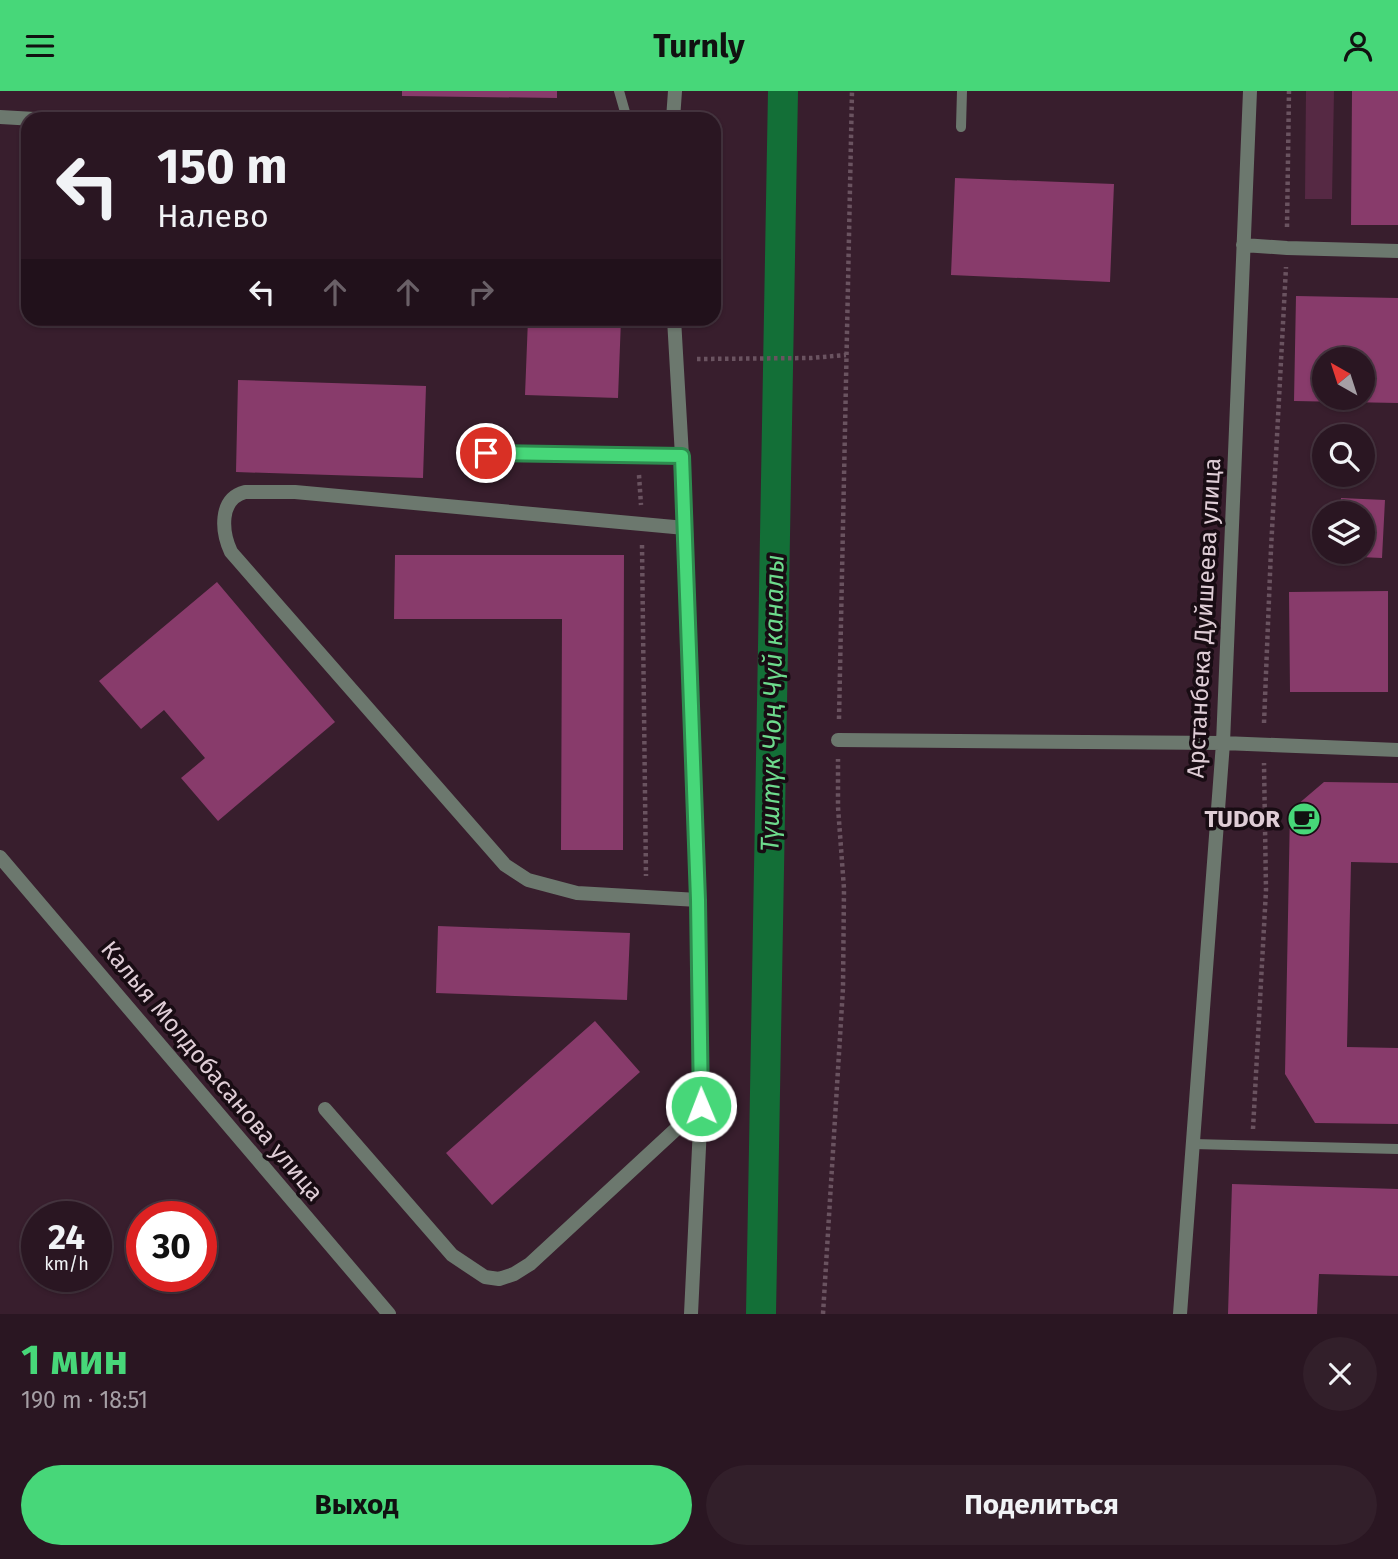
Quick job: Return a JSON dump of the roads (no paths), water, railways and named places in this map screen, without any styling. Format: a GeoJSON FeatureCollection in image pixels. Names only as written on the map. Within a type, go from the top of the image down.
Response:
{"type":"FeatureCollection","features":[{"type":"Feature","properties":{"kind":"street"},"geometry":{"type":"LineString","coordinates":[[674,112],[675,91]]}},
{"type":"Feature","properties":{"kind":"street","name":"Арстанбека Дуйшеева улица"},"geometry":{"type":"LineString","coordinates":[[1180,1314],[1223,743],[1250,91]]}},
{"type":"Feature","properties":{"kind":"street"},"geometry":{"type":"LineString","coordinates":[[0,117],[21,118]]}},
{"type":"Feature","properties":{"kind":"street"},"geometry":{"type":"LineString","coordinates":[[1243,245],[1398,251]]}},
{"type":"Feature","properties":{"kind":"street"},"geometry":{"type":"LineString","coordinates":[[674,326],[682,456],[698,900],[701,1106],[691,1314]]}},
{"type":"Feature","properties":{"kind":"street"},"geometry":{"type":"LineString","coordinates":[[486,453],[682,456]]}},
{"type":"Feature","properties":{"kind":"street"},"geometry":{"type":"LineString","coordinates":[[684,528],[295,492],[245,492],[229,503],[224,523],[225,539],[232,552],[505,865],[528,880],[577,893],[698,900]]}},
{"type":"Feature","properties":{"kind":"street"},"geometry":{"type":"LineString","coordinates":[[838,740],[1223,743],[1398,750]]}},
{"type":"Feature","properties":{"kind":"street","name":"Калыя Молдобасанова улица"},"geometry":{"type":"LineString","coordinates":[[0,857],[389,1314]]}},
{"type":"Feature","properties":{"kind":"street"},"geometry":{"type":"LineString","coordinates":[[324,1109],[452,1255],[485,1277],[499,1279],[514,1275],[530,1264],[701,1106]]}},
{"type":"Feature","properties":{"kind":"lane"},"geometry":{"type":"LineString","coordinates":[[620,91],[625,112]]}},
{"type":"Feature","properties":{"kind":"lane"},"geometry":{"type":"LineString","coordinates":[[961,127],[962,91]]}},
{"type":"Feature","properties":{"kind":"lane"},"geometry":{"type":"LineString","coordinates":[[1193,1143],[1398,1149]]}},
{"type":"Feature","properties":{"kind":"waterway","name":"Түштүк Чоң Чүй каналы"},"geometry":{"type":"LineString","coordinates":[[761,1314],[783,91]]}},
{"type":"Feature","properties":{"kind":"place","name":"TUDOR"},"geometry":{"type":"Point","coordinates":[1304,819]}}]}
